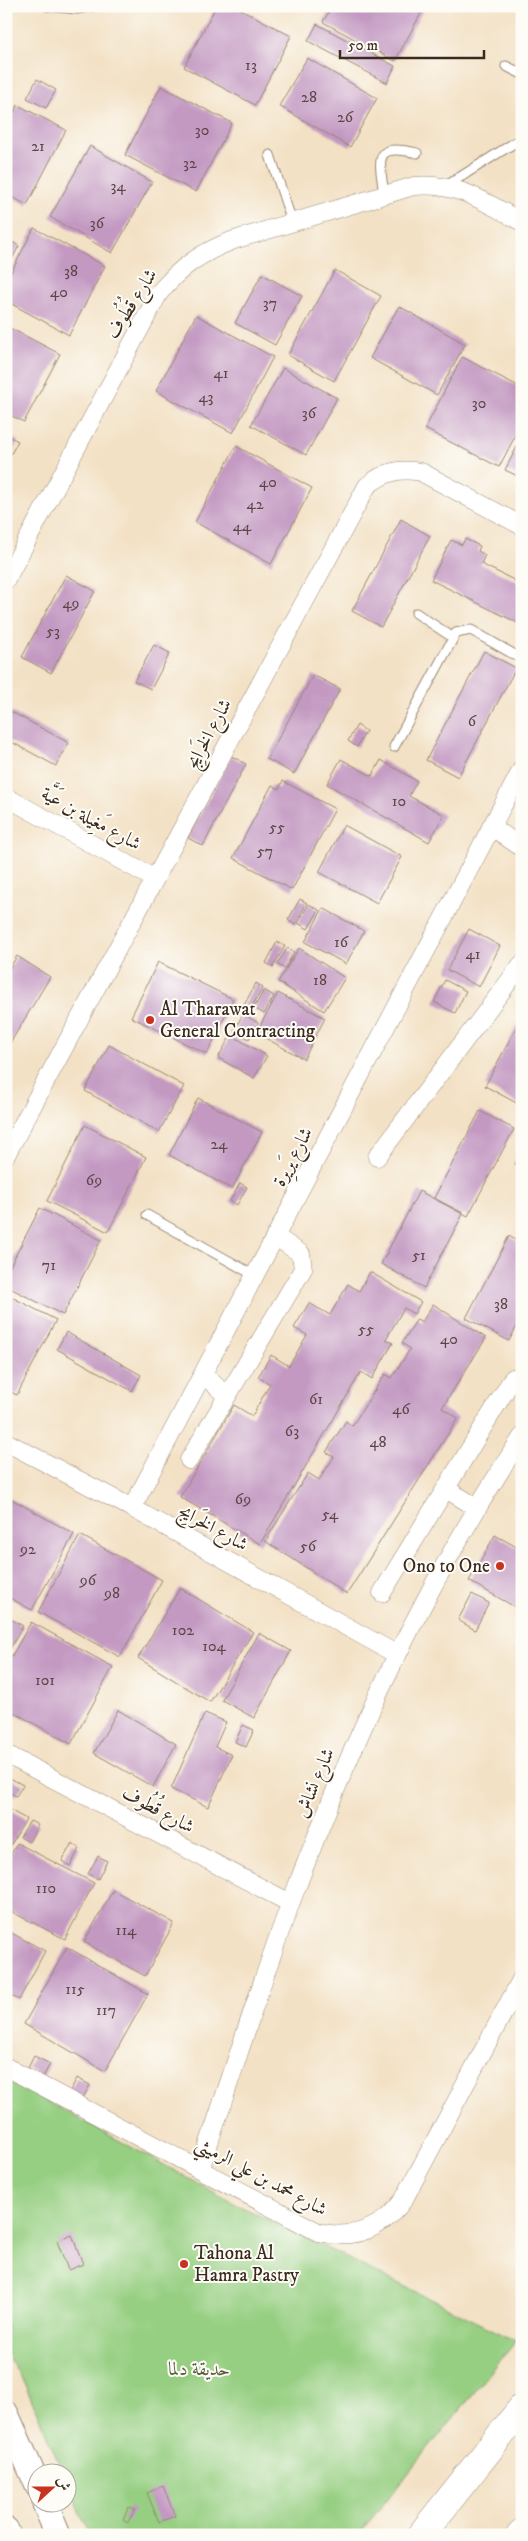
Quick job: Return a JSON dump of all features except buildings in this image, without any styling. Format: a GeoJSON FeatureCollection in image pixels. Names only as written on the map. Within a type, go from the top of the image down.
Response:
{"type":"FeatureCollection","features":[{"type":"Feature","properties":{"kind":"main road"},"geometry":{"type":"LineString","coordinates":[[421,2535],[522,2408]]}},
{"type":"Feature","properties":{"kind":"main road"},"geometry":{"type":"LineString","coordinates":[[6,2414],[28,2464]]}},
{"type":"Feature","properties":{"kind":"main road"},"geometry":{"type":"LineString","coordinates":[[49,2514],[58,2535]]}},
{"type":"Feature","properties":{"kind":"main road"},"geometry":{"type":"LineString","coordinates":[[6,2530],[8,2535]]}},
{"type":"Feature","properties":{"kind":"street","name":"شارع قُطُوف"},"geometry":{"type":"LineString","coordinates":[[6,580],[159,293],[180,270],[212,248],[414,186],[446,186],[471,194],[522,222]]}},
{"type":"Feature","properties":{"kind":"street","name":"شارع الخَرايِج"},"geometry":{"type":"LineString","coordinates":[[6,1155],[367,486],[378,477],[392,471],[406,469],[421,472],[522,526]]}},
{"type":"Feature","properties":{"kind":"street","name":"شارع يَريِرة"},"geometry":{"type":"LineString","coordinates":[[132,1508],[522,769]]}},
{"type":"Feature","properties":{"kind":"street","name":"شارع مَغِيلة بن عَيَّة"},"geometry":{"type":"LineString","coordinates":[[6,797],[155,879]]}},
{"type":"Feature","properties":{"kind":"street"},"geometry":{"type":"LineString","coordinates":[[491,826],[522,848]]}},
{"type":"Feature","properties":{"kind":"street"},"geometry":{"type":"LineString","coordinates":[[377,1157],[522,964]]}},
{"type":"Feature","properties":{"kind":"street"},"geometry":{"type":"LineString","coordinates":[[189,1460],[303,1269],[301,1254],[276,1236]]}},
{"type":"Feature","properties":{"kind":"street"},"geometry":{"type":"LineString","coordinates":[[203,1374],[227,1396]]}},
{"type":"Feature","properties":{"kind":"street"},"geometry":{"type":"LineString","coordinates":[[382,1593],[513,1378]]}},
{"type":"Feature","properties":{"kind":"street","name":"شارع نشاش"},"geometry":{"type":"LineString","coordinates":[[200,2169],[290,1903],[328,1806],[396,1654],[476,1507],[522,1437]]}},
{"type":"Feature","properties":{"kind":"street","name":"شارع الخَرايِج"},"geometry":{"type":"LineString","coordinates":[[6,1442],[132,1508],[396,1654]]}},
{"type":"Feature","properties":{"kind":"street"},"geometry":{"type":"LineString","coordinates":[[446,1489],[476,1507]]}},
{"type":"Feature","properties":{"kind":"street","name":"شارع قُطُوف"},"geometry":{"type":"LineString","coordinates":[[6,1754],[290,1903]]}},
{"type":"Feature","properties":{"kind":"street","name":"شارع محمد بن علي الرميثي"},"geometry":{"type":"LineString","coordinates":[[6,2067],[318,2232],[346,2236],[373,2228],[386,2220],[404,2199],[522,1978]]}},
{"type":"Feature","properties":{"kind":"lane"},"geometry":{"type":"LineString","coordinates":[[46,6],[77,10],[94,6]]}},
{"type":"Feature","properties":{"kind":"lane"},"geometry":{"type":"LineString","coordinates":[[506,66],[522,74]]}},
{"type":"Feature","properties":{"kind":"lane"},"geometry":{"type":"LineString","coordinates":[[446,186],[522,138]]}},
{"type":"Feature","properties":{"kind":"lane"},"geometry":{"type":"LineString","coordinates":[[384,194],[380,167],[383,154],[396,148],[417,153]]}},
{"type":"Feature","properties":{"kind":"lane"},"geometry":{"type":"LineString","coordinates":[[270,155],[292,222]]}},
{"type":"Feature","properties":{"kind":"lane"},"geometry":{"type":"LineString","coordinates":[[416,613],[452,637]]}},
{"type":"Feature","properties":{"kind":"lane"},"geometry":{"type":"LineString","coordinates":[[394,747],[452,637],[460,630],[471,630],[522,659]]}},
{"type":"Feature","properties":{"kind":"lane"},"geometry":{"type":"LineString","coordinates":[[147,1215],[254,1275]]}},
{"type":"Feature","properties":{"kind":"green space","name":"حديقة دلما"},"geometry":{"type":"Polygon","coordinates":[[[6,2079],[236,2204],[516,2341],[358,2535],[90,2535],[78,2507],[78,2464],[59,2464],[26,2387],[6,2353],[6,2079]]]}},
{"type":"Feature","properties":{"kind":"place","name":"Al Tharawat General Contracting"},"geometry":{"type":"Point","coordinates":[150,1020]}},
{"type":"Feature","properties":{"kind":"place","name":"Ono to One"},"geometry":{"type":"Point","coordinates":[500,1566]}},
{"type":"Feature","properties":{"kind":"place","name":"Tahona Al Hamra Pastry"},"geometry":{"type":"Point","coordinates":[184,2264]}}]}
